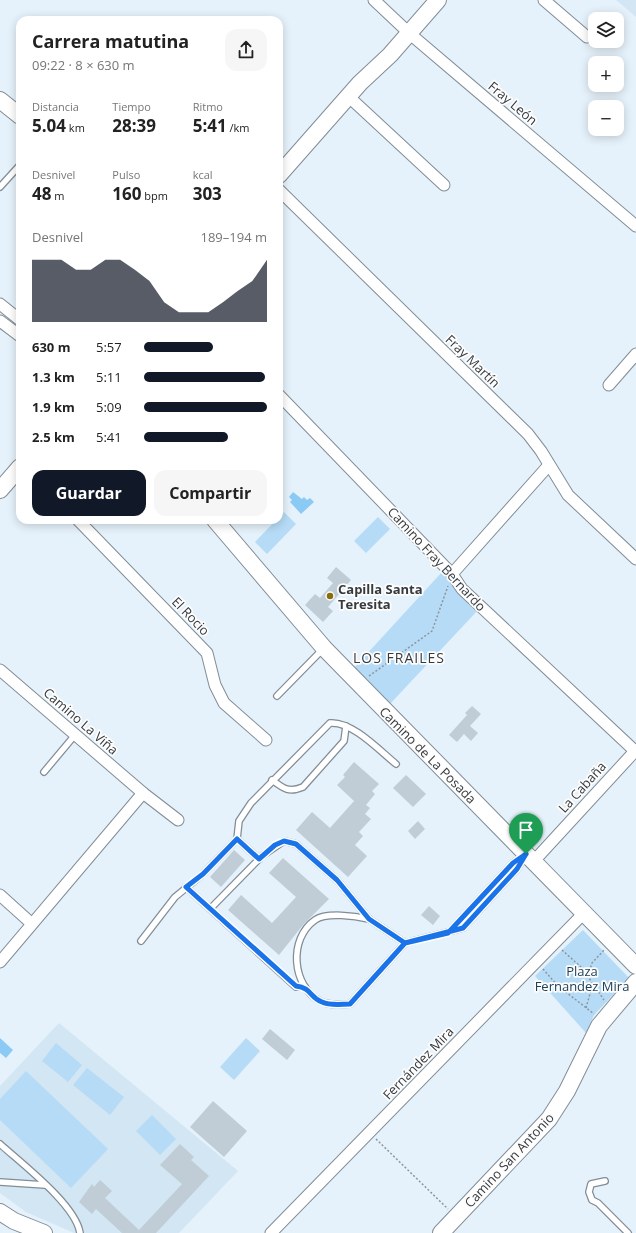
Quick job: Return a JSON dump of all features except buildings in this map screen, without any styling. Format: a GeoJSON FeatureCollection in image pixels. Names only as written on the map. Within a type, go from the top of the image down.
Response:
{"type":"FeatureCollection","features":[{"type":"Feature","properties":{"kind":"street","name":"Fray León"},"geometry":{"type":"LineString","coordinates":[[374,0],[409,33],[636,226]]}},
{"type":"Feature","properties":{"kind":"street"},"geometry":{"type":"LineString","coordinates":[[283,170],[348,96],[409,33],[438,0]]}},
{"type":"Feature","properties":{"kind":"street"},"geometry":{"type":"LineString","coordinates":[[544,0],[587,37]]}},
{"type":"Feature","properties":{"kind":"street"},"geometry":{"type":"LineString","coordinates":[[348,96],[444,185]]}},
{"type":"Feature","properties":{"kind":"street"},"geometry":{"type":"LineString","coordinates":[[0,100],[16,113]]}},
{"type":"Feature","properties":{"kind":"street","name":"Fray Martín"},"geometry":{"type":"LineString","coordinates":[[283,194],[528,434],[541,451],[563,488],[574,502],[636,559]]}},
{"type":"Feature","properties":{"kind":"street"},"geometry":{"type":"LineString","coordinates":[[0,304],[16,317]]}},
{"type":"Feature","properties":{"kind":"street"},"geometry":{"type":"LineString","coordinates":[[0,321],[16,333]]}},
{"type":"Feature","properties":{"kind":"street"},"geometry":{"type":"LineString","coordinates":[[609,385],[636,354]]}},
{"type":"Feature","properties":{"kind":"street","name":"Camino Fray Bernardo"},"geometry":{"type":"LineString","coordinates":[[283,399],[452,574],[462,589],[636,750]]}},
{"type":"Feature","properties":{"kind":"street"},"geometry":{"type":"LineString","coordinates":[[452,574],[549,465]]}},
{"type":"Feature","properties":{"kind":"street"},"geometry":{"type":"LineString","coordinates":[[0,490],[16,472]]}},
{"type":"Feature","properties":{"kind":"street","name":"El Rocio"},"geometry":{"type":"LineString","coordinates":[[82,524],[207,653],[217,689],[224,702],[266,740]]}},
{"type":"Feature","properties":{"kind":"street","name":"Camino de La Posada"},"geometry":{"type":"LineString","coordinates":[[210,524],[230,536]]}},
{"type":"Feature","properties":{"kind":"street","name":"Camino de La Posada"},"geometry":{"type":"LineString","coordinates":[[219,524],[324,648],[636,966]]}},
{"type":"Feature","properties":{"kind":"street","name":"Camino La Viña"},"geometry":{"type":"LineString","coordinates":[[0,670],[143,793],[178,820]]}},
{"type":"Feature","properties":{"kind":"street","name":"La Cabaña"},"geometry":{"type":"LineString","coordinates":[[530,858],[636,750]]}},
{"type":"Feature","properties":{"kind":"street"},"geometry":{"type":"LineString","coordinates":[[0,962],[31,923],[143,793]]}},
{"type":"Feature","properties":{"kind":"street"},"geometry":{"type":"LineString","coordinates":[[0,895],[31,923]]}},
{"type":"Feature","properties":{"kind":"street","name":"Fernández Mira"},"geometry":{"type":"LineString","coordinates":[[271,1233],[584,913]]}},
{"type":"Feature","properties":{"kind":"street","name":"Camino San Antonio"},"geometry":{"type":"LineString","coordinates":[[441,1233],[549,1119],[564,1096],[608,1014],[636,982]]}},
{"type":"Feature","properties":{"kind":"street"},"geometry":{"type":"LineString","coordinates":[[0,1212],[14,1221],[44,1233]]}},
{"type":"Feature","properties":{"kind":"lane"},"geometry":{"type":"LineString","coordinates":[[0,187],[16,169]]}},
{"type":"Feature","properties":{"kind":"lane"},"geometry":{"type":"LineString","coordinates":[[277,696],[324,648]]}},
{"type":"Feature","properties":{"kind":"lane"},"geometry":{"type":"LineString","coordinates":[[141,941],[175,897],[203,874],[237,839],[239,821],[251,803],[272,780],[330,723],[337,722],[346,726],[365,738],[396,764]]}},
{"type":"Feature","properties":{"kind":"lane"},"geometry":{"type":"LineString","coordinates":[[272,780],[283,788],[294,791],[303,787],[344,741],[346,726]]}},
{"type":"Feature","properties":{"kind":"lane"},"geometry":{"type":"LineString","coordinates":[[44,772],[75,734]]}},
{"type":"Feature","properties":{"kind":"lane"},"geometry":{"type":"LineString","coordinates":[[237,839],[259,859]]}},
{"type":"Feature","properties":{"kind":"lane"},"geometry":{"type":"LineString","coordinates":[[210,908],[259,859],[275,845],[284,841],[296,844],[337,880],[369,919],[405,943]]}},
{"type":"Feature","properties":{"kind":"lane"},"geometry":{"type":"LineString","coordinates":[[369,919],[350,915],[323,917],[315,919],[301,934],[297,950],[298,971],[305,987],[321,1002],[332,1005],[350,1004],[405,943],[448,933],[513,863],[530,858]]}},
{"type":"Feature","properties":{"kind":"lane"},"geometry":{"type":"LineString","coordinates":[[186,887],[296,986],[305,987]]}},
{"type":"Feature","properties":{"kind":"lane"},"geometry":{"type":"LineString","coordinates":[[0,1144],[45,1185],[66,1207],[79,1227],[80,1233]]}},
{"type":"Feature","properties":{"kind":"lane"},"geometry":{"type":"LineString","coordinates":[[605,1181],[591,1184],[589,1192],[592,1200],[598,1203],[628,1233]]}},
{"type":"Feature","properties":{"kind":"lane"},"geometry":{"type":"LineString","coordinates":[[0,1182],[45,1185]]}},
{"type":"Feature","properties":{"kind":"path"},"geometry":{"type":"LineString","coordinates":[[358,684],[432,631],[452,574]]}},
{"type":"Feature","properties":{"kind":"path"},"geometry":{"type":"LineString","coordinates":[[588,976],[592,963],[611,941]]}},
{"type":"Feature","properties":{"kind":"path"},"geometry":{"type":"LineString","coordinates":[[554,944],[582,968],[593,983],[608,1014]]}},
{"type":"Feature","properties":{"kind":"path"},"geometry":{"type":"LineString","coordinates":[[536,962],[557,985],[586,1008],[608,1014]]}},
{"type":"Feature","properties":{"kind":"path"},"geometry":{"type":"LineString","coordinates":[[586,1008],[593,983]]}},
{"type":"Feature","properties":{"kind":"path"},"geometry":{"type":"LineString","coordinates":[[369,1132],[456,1217]]}},
{"type":"Feature","properties":{"kind":"shaded area"},"geometry":{"type":"Polygon","coordinates":[[[616,0],[636,0],[636,17],[616,0]]]}},
{"type":"Feature","properties":{"kind":"shaded area"},"geometry":{"type":"Polygon","coordinates":[[[293,492],[302,499],[304,497],[307,500],[310,498],[314,502],[301,514],[290,502],[292,500],[289,497],[293,492]]]}},
{"type":"Feature","properties":{"kind":"shaded area"},"geometry":{"type":"Polygon","coordinates":[[[59,1023],[238,1171],[179,1233],[74,1233],[26,1212],[0,1193],[0,1086],[59,1023]]]}},
{"type":"Feature","properties":{"kind":"shaded area"},"geometry":{"type":"Polygon","coordinates":[[[0,1038],[13,1050],[6,1058],[0,1053],[0,1038]]]}},
{"type":"Feature","properties":{"kind":"green space"},"geometry":{"type":"Polygon","coordinates":[[[284,512],[296,524],[267,554],[255,542],[272,524],[283,524],[284,512]]]}},
{"type":"Feature","properties":{"kind":"green space"},"geometry":{"type":"Polygon","coordinates":[[[378,517],[390,529],[366,553],[354,541],[378,517]]]}},
{"type":"Feature","properties":{"kind":"green space"},"geometry":{"type":"Polygon","coordinates":[[[442,572],[479,609],[389,705],[353,669],[442,572]]]}},
{"type":"Feature","properties":{"kind":"green space","name":"Plaza Fernandez Mira"},"geometry":{"type":"Polygon","coordinates":[[[583,930],[629,978],[594,1015],[586,1033],[535,976],[583,930]]]}},
{"type":"Feature","properties":{"kind":"green space"},"geometry":{"type":"Polygon","coordinates":[[[246,1038],[260,1051],[234,1080],[220,1067],[246,1038]]]}},
{"type":"Feature","properties":{"kind":"green space"},"geometry":{"type":"Polygon","coordinates":[[[56,1043],[82,1065],[68,1082],[42,1061],[56,1043]]]}},
{"type":"Feature","properties":{"kind":"green space"},"geometry":{"type":"Polygon","coordinates":[[[87,1068],[124,1097],[110,1115],[73,1085],[87,1068]]]}},
{"type":"Feature","properties":{"kind":"green space"},"geometry":{"type":"Polygon","coordinates":[[[26,1071],[108,1149],[71,1188],[0,1120],[0,1099],[26,1071]]]}},
{"type":"Feature","properties":{"kind":"green space"},"geometry":{"type":"Polygon","coordinates":[[[152,1115],[176,1139],[160,1155],[136,1131],[152,1115]]]}},
{"type":"Feature","properties":{"kind":"place","name":"Capilla Santa Teresita"},"geometry":{"type":"Point","coordinates":[330,596]}},
{"type":"Feature","properties":{"kind":"district","name":"LOS FRAILES"},"geometry":{"type":"Point","coordinates":[399,657]}},
{"type":"Feature","properties":{"kind":"route"},"geometry":{"type":"LineString","coordinates":[[526,854],[513,863],[458,924],[448,933],[405,943],[350,1004],[332,1005],[321,1002],[312,996],[305,987],[296,986],[186,887],[203,874],[237,839],[259,859],[275,845],[284,841],[296,844],[337,880],[369,919],[405,943],[448,933],[463,928],[517,869],[526,854]]}}]}
